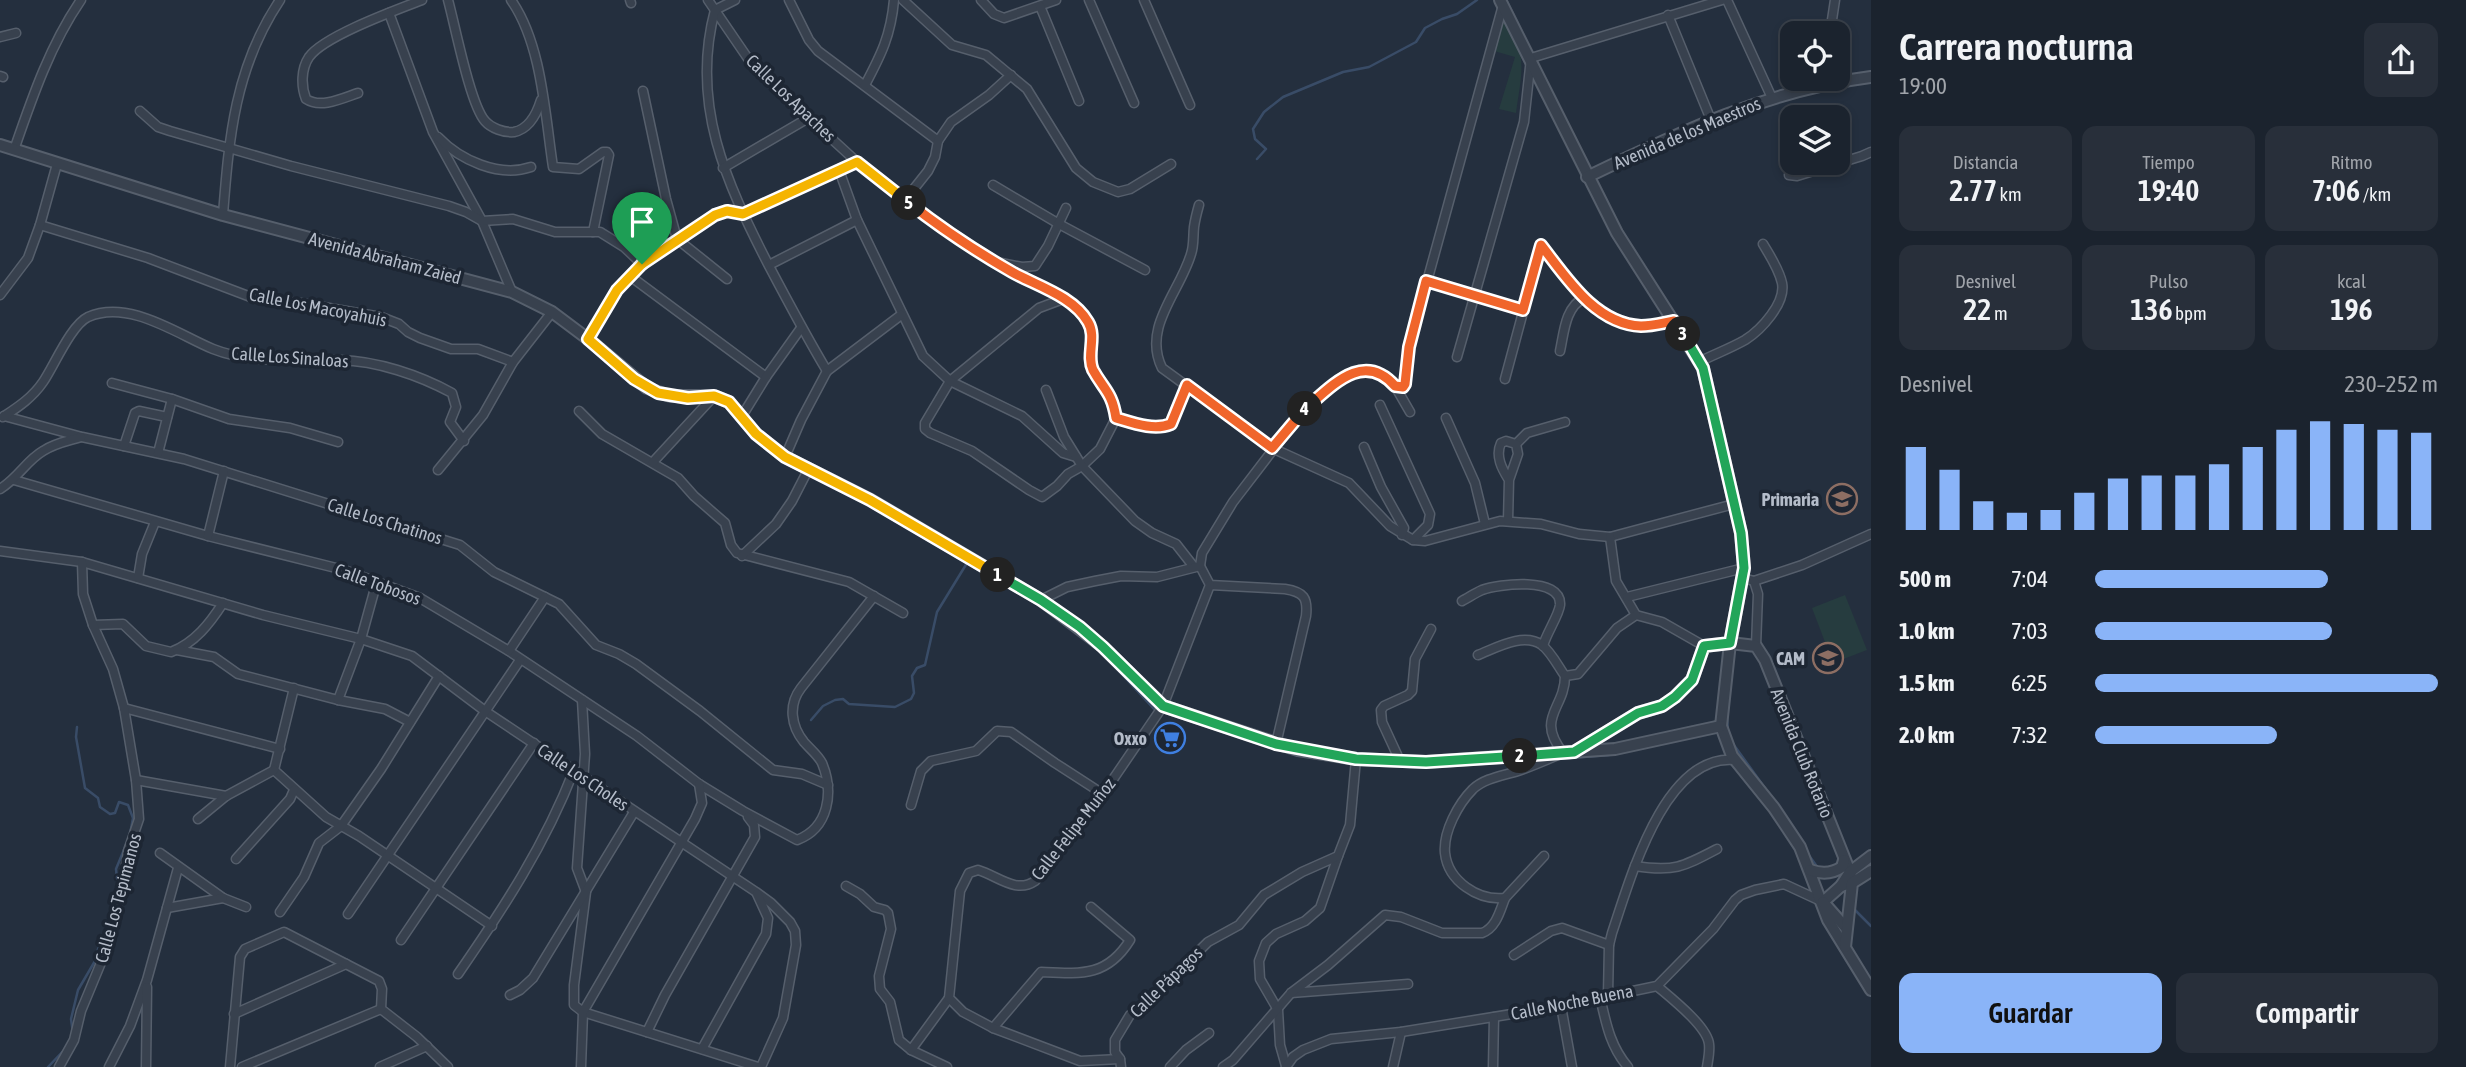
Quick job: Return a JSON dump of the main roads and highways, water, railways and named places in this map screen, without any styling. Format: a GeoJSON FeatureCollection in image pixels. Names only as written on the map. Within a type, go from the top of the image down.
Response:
{"type":"FeatureCollection","features":[{"type":"Feature","properties":{"kind":"waterway"},"geometry":{"type":"LineString","coordinates":[[1257,159],[1266,149],[1255,139],[1253,129],[1264,112],[1283,97],[1343,72],[1369,67],[1416,42],[1425,28],[1457,14],[1477,0]]}},
{"type":"Feature","properties":{"kind":"waterway"},"geometry":{"type":"LineString","coordinates":[[1506,0],[1562,113]]}},
{"type":"Feature","properties":{"kind":"waterway"},"geometry":{"type":"LineString","coordinates":[[1697,366],[1700,380]]}},
{"type":"Feature","properties":{"kind":"waterway"},"geometry":{"type":"LineString","coordinates":[[936,545],[1003,583]]}},
{"type":"Feature","properties":{"kind":"waterway"},"geometry":{"type":"LineString","coordinates":[[1748,555],[1749,569]]}},
{"type":"Feature","properties":{"kind":"waterway"},"geometry":{"type":"LineString","coordinates":[[811,720],[823,706],[835,700],[843,699],[849,704],[895,707],[911,699],[914,693],[912,676],[917,668],[925,665],[937,612],[967,563]]}},
{"type":"Feature","properties":{"kind":"waterway"},"geometry":{"type":"LineString","coordinates":[[1105,656],[1154,709],[1292,753]]}},
{"type":"Feature","properties":{"kind":"waterway"},"geometry":{"type":"LineString","coordinates":[[1727,717],[1728,732]]}},
{"type":"Feature","properties":{"kind":"waterway"},"geometry":{"type":"LineString","coordinates":[[77,727],[76,737],[85,788],[98,798],[100,807],[110,814],[115,813],[119,802],[128,805],[133,818],[130,834]]}},
{"type":"Feature","properties":{"kind":"waterway"},"geometry":{"type":"LineString","coordinates":[[1731,741],[1770,795]]}},
{"type":"Feature","properties":{"kind":"waterway"},"geometry":{"type":"LineString","coordinates":[[1557,759],[1609,755]]}},
{"type":"Feature","properties":{"kind":"waterway"},"geometry":{"type":"LineString","coordinates":[[1504,762],[1536,760]]}},
{"type":"Feature","properties":{"kind":"waterway"},"geometry":{"type":"LineString","coordinates":[[118,890],[116,869],[128,840]]}},
{"type":"Feature","properties":{"kind":"waterway"},"geometry":{"type":"LineString","coordinates":[[1808,854],[1818,868]]}},
{"type":"Feature","properties":{"kind":"waterway"},"geometry":{"type":"LineString","coordinates":[[73,1033],[71,1019],[78,990],[95,961],[109,927],[114,906]]}},
{"type":"Feature","properties":{"kind":"waterway"},"geometry":{"type":"LineString","coordinates":[[1853,908],[1871,926]]}},
{"type":"Feature","properties":{"kind":"waterway"},"geometry":{"type":"LineString","coordinates":[[48,1067],[66,1048]]}},
{"type":"Feature","properties":{"kind":"place","name":"Primaria"},"geometry":{"type":"Point","coordinates":[1842,499]}},
{"type":"Feature","properties":{"kind":"place","name":"CAM"},"geometry":{"type":"Point","coordinates":[1828,658]}},
{"type":"Feature","properties":{"kind":"place","name":"Oxxo"},"geometry":{"type":"Point","coordinates":[1170,738]}}]}
